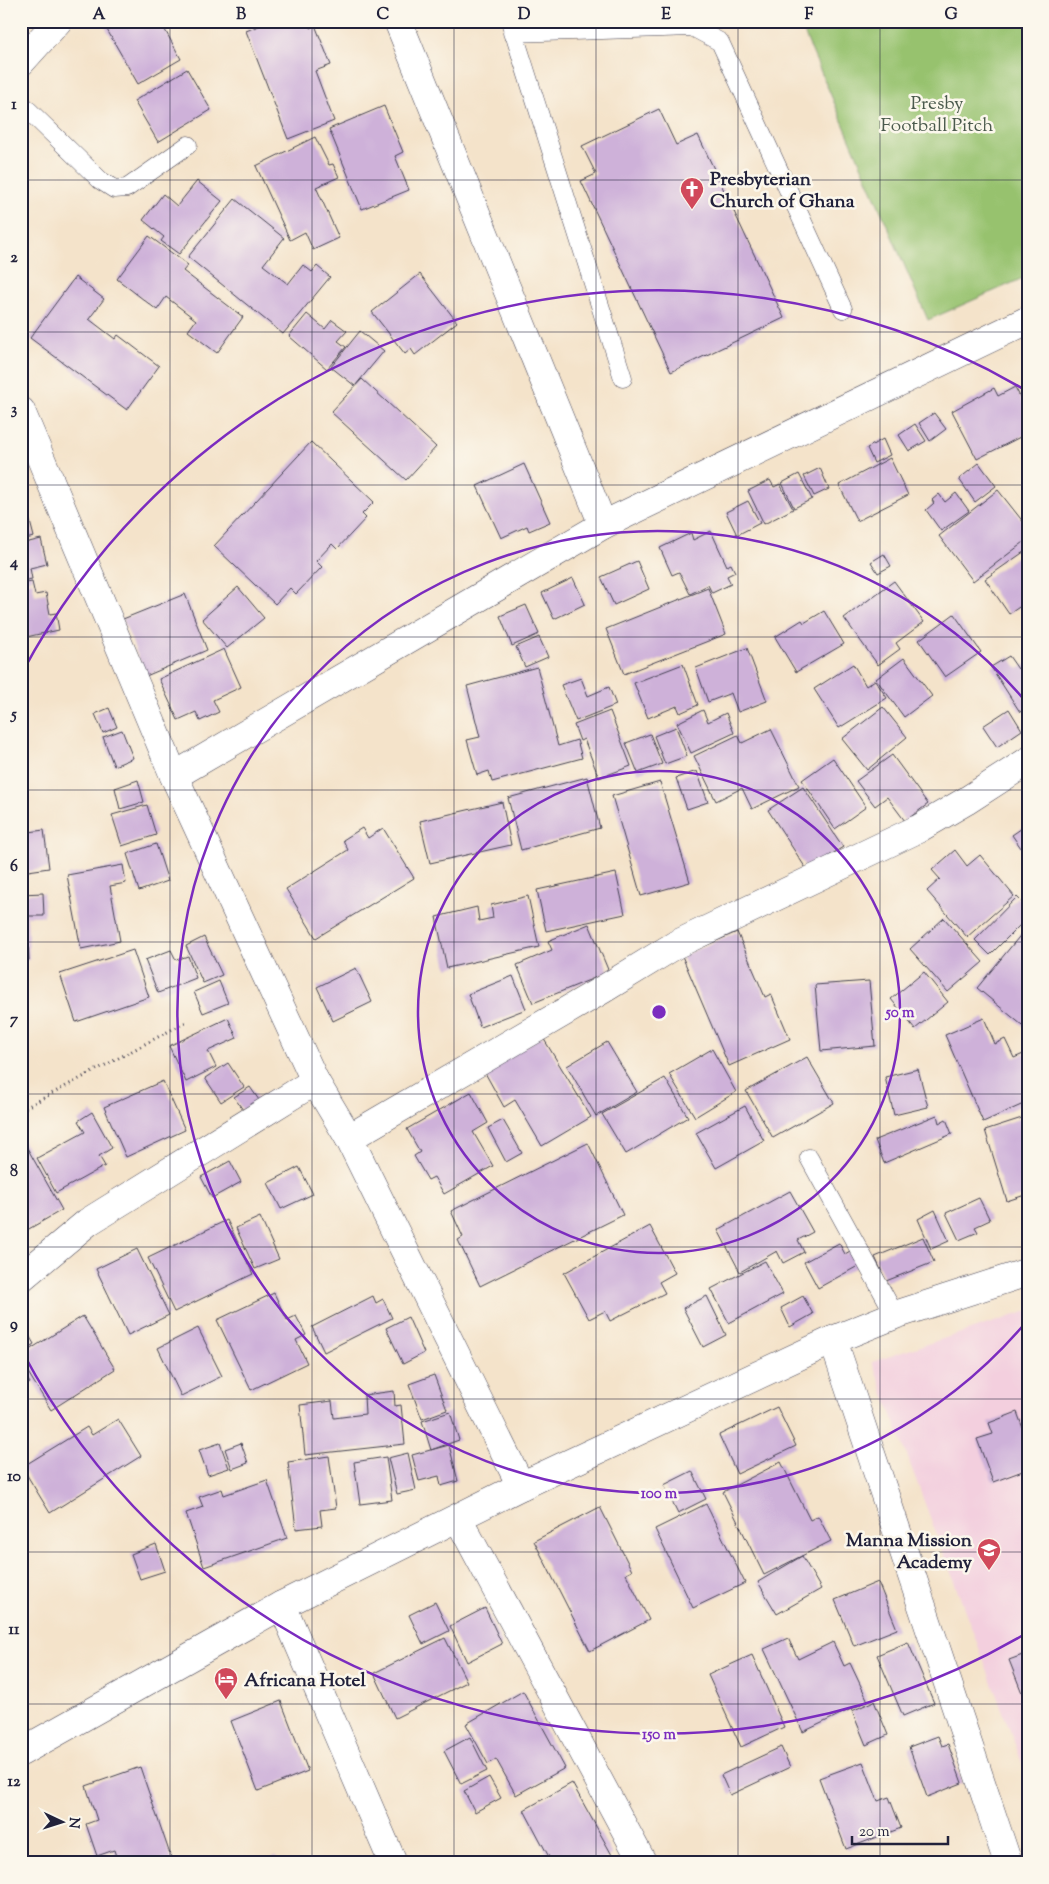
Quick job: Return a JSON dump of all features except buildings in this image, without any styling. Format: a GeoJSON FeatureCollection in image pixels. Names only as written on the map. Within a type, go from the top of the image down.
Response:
{"type":"FeatureCollection","features":[{"type":"Feature","properties":{"kind":"street"},"geometry":{"type":"LineString","coordinates":[[21,62],[58,21]]}},
{"type":"Feature","properties":{"kind":"street"},"geometry":{"type":"LineString","coordinates":[[398,21],[603,525]]}},
{"type":"Feature","properties":{"kind":"street"},"geometry":{"type":"LineString","coordinates":[[174,776],[603,525],[1028,320]]}},
{"type":"Feature","properties":{"kind":"street"},"geometry":{"type":"LineString","coordinates":[[21,411],[174,776],[315,1081],[349,1138],[521,1486]]}},
{"type":"Feature","properties":{"kind":"street"},"geometry":{"type":"LineString","coordinates":[[349,1138],[677,944],[918,829],[1028,761]]}},
{"type":"Feature","properties":{"kind":"street"},"geometry":{"type":"LineString","coordinates":[[21,1278],[88,1222],[315,1081]]}},
{"type":"Feature","properties":{"kind":"street"},"geometry":{"type":"LineString","coordinates":[[21,1752],[282,1605],[521,1486],[833,1340],[895,1315],[1028,1272]]}},
{"type":"Feature","properties":{"kind":"street"},"geometry":{"type":"LineString","coordinates":[[833,1340],[1008,1863]]}},
{"type":"Feature","properties":{"kind":"street"},"geometry":{"type":"LineString","coordinates":[[458,1518],[643,1863]]}},
{"type":"Feature","properties":{"kind":"street"},"geometry":{"type":"LineString","coordinates":[[282,1605],[393,1863]]}},
{"type":"Feature","properties":{"kind":"lane"},"geometry":{"type":"LineString","coordinates":[[623,378],[511,27],[692,27],[720,42],[844,309]]}},
{"type":"Feature","properties":{"kind":"lane"},"geometry":{"type":"LineString","coordinates":[[21,103],[100,180],[114,189],[127,188],[188,145]]}},
{"type":"Feature","properties":{"kind":"lane"},"geometry":{"type":"LineString","coordinates":[[809,1158],[895,1315]]}},
{"type":"Feature","properties":{"kind":"path"},"geometry":{"type":"LineString","coordinates":[[21,1110],[188,1021]]}},
{"type":"Feature","properties":{"kind":"shaded area","name":"Manna Mission Academy"},"geometry":{"type":"Polygon","coordinates":[[[1028,1311],[1028,1779],[872,1362],[1028,1311]]]}},
{"type":"Feature","properties":{"kind":"green space","name":"Presby Football Pitch"},"geometry":{"type":"Polygon","coordinates":[[[799,21],[1028,21],[1028,276],[928,320],[799,21]]]}},
{"type":"Feature","properties":{"kind":"place","name":"Presbyterian Church of Ghana"},"geometry":{"type":"Point","coordinates":[692,210]}},
{"type":"Feature","properties":{"kind":"place","name":"Manna Mission Academy"},"geometry":{"type":"Point","coordinates":[989,1571]}},
{"type":"Feature","properties":{"kind":"place","name":"Africana Hotel"},"geometry":{"type":"Point","coordinates":[226,1700]}}]}
